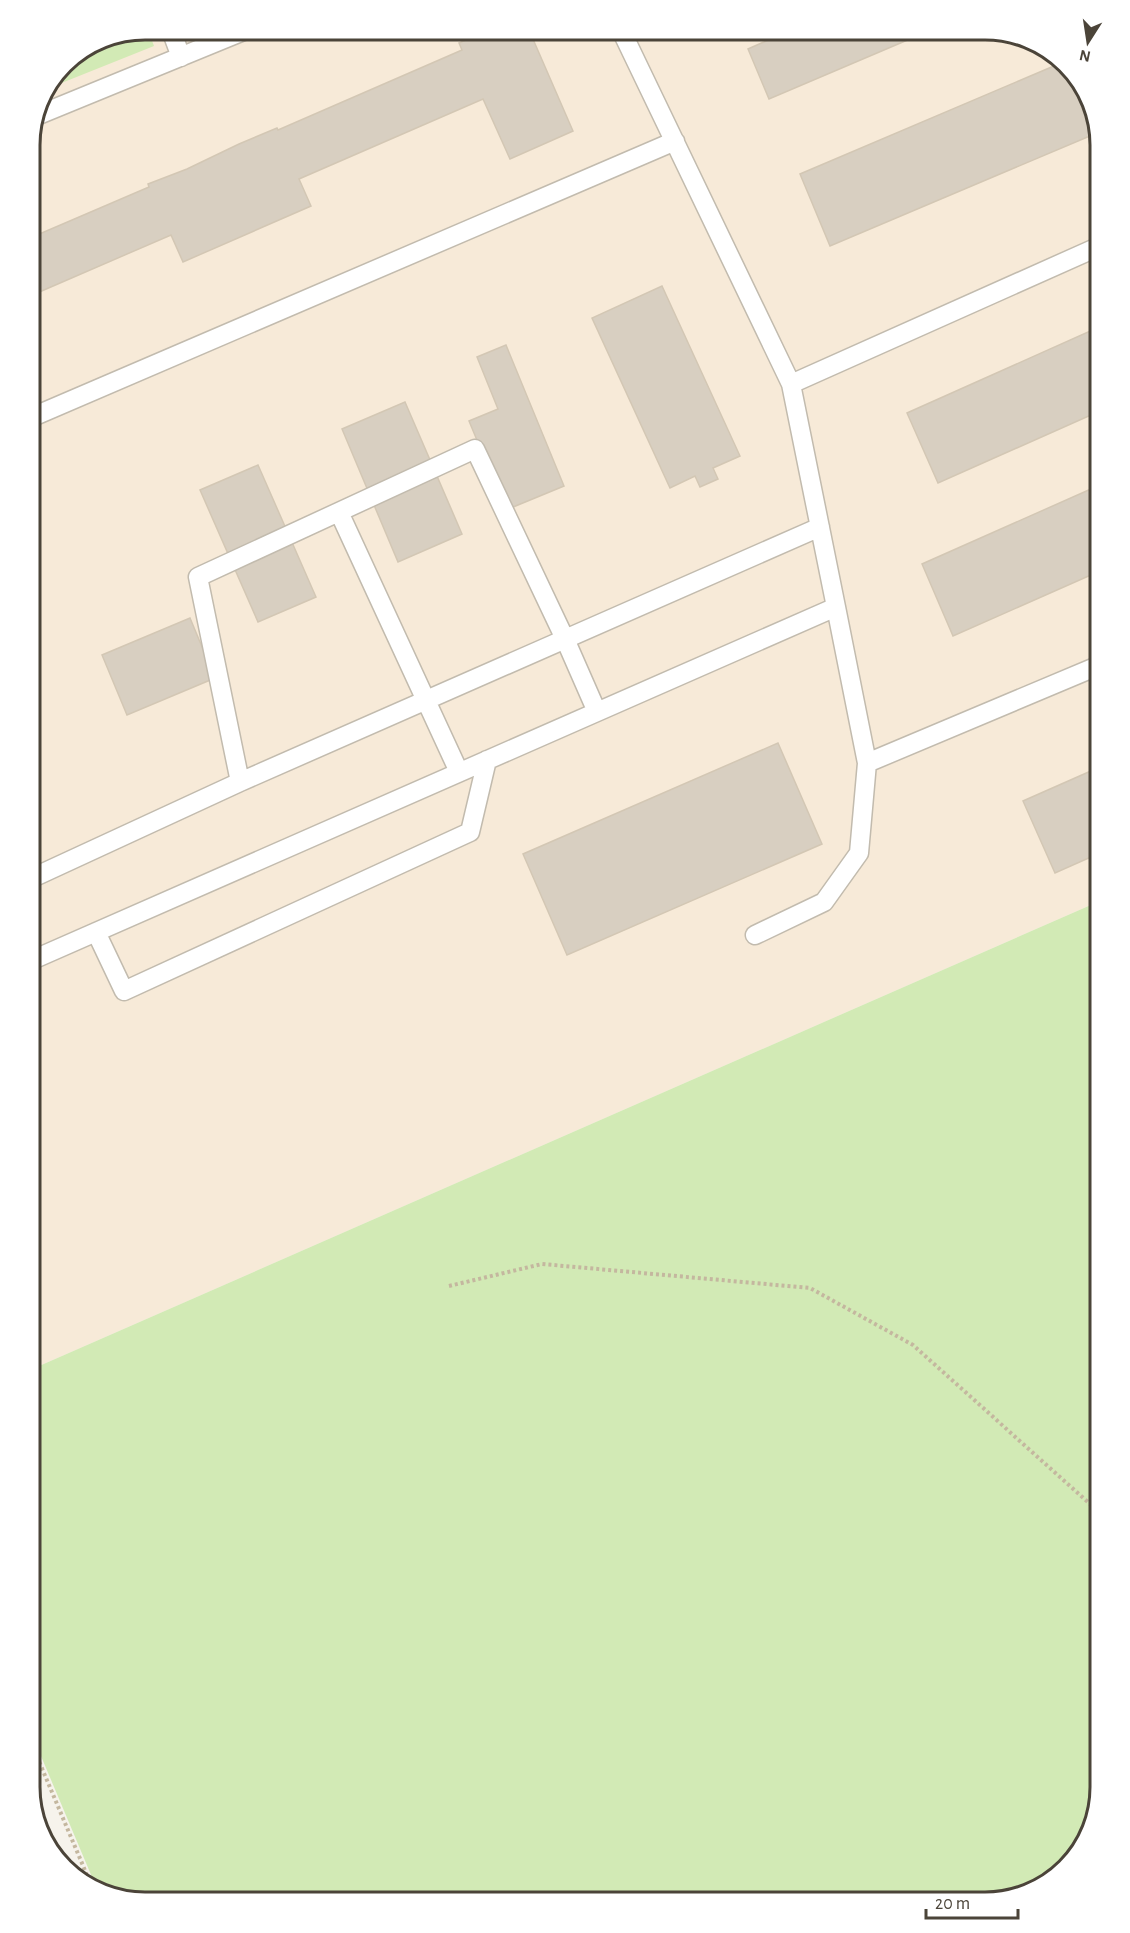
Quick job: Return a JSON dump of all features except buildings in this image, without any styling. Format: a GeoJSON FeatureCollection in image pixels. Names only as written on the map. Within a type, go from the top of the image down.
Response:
{"type":"FeatureCollection","features":[{"type":"Feature","properties":{"kind":"lane"},"geometry":{"type":"LineString","coordinates":[[175,40],[181,57]]}},
{"type":"Feature","properties":{"kind":"lane"},"geometry":{"type":"LineString","coordinates":[[46,112],[222,40]]}},
{"type":"Feature","properties":{"kind":"lane"},"geometry":{"type":"LineString","coordinates":[[629,41],[791,384],[867,763],[859,853],[824,902],[755,935]]}},
{"type":"Feature","properties":{"kind":"lane"},"geometry":{"type":"LineString","coordinates":[[41,413],[675,141]]}},
{"type":"Feature","properties":{"kind":"lane"},"geometry":{"type":"LineString","coordinates":[[791,384],[1090,250]]}},
{"type":"Feature","properties":{"kind":"lane"},"geometry":{"type":"LineString","coordinates":[[240,782],[198,577],[475,449],[597,712]]}},
{"type":"Feature","properties":{"kind":"lane"},"geometry":{"type":"LineString","coordinates":[[339,512],[428,700],[459,772]]}},
{"type":"Feature","properties":{"kind":"lane"},"geometry":{"type":"LineString","coordinates":[[41,874],[240,782],[820,527]]}},
{"type":"Feature","properties":{"kind":"lane"},"geometry":{"type":"LineString","coordinates":[[41,956],[836,607]]}},
{"type":"Feature","properties":{"kind":"lane"},"geometry":{"type":"LineString","coordinates":[[867,763],[1090,669]]}},
{"type":"Feature","properties":{"kind":"lane"},"geometry":{"type":"LineString","coordinates":[[96,932],[124,991],[470,832],[487,760]]}},
{"type":"Feature","properties":{"kind":"path"},"geometry":{"type":"LineString","coordinates":[[449,1286],[542,1264],[810,1288],[913,1345],[1090,1504]]}},
{"type":"Feature","properties":{"kind":"path"},"geometry":{"type":"LineString","coordinates":[[40,1764],[87,1875]]}},
{"type":"Feature","properties":{"kind":"shaded area"},"geometry":{"type":"Polygon","coordinates":[[[145,40],[991,41],[1031,51],[1043,58],[1063,76],[1079,99],[1086,118],[1090,145],[1090,905],[40,1366],[41,139],[48,105],[58,87],[71,71],[87,58],[105,48],[145,40]]]}},
{"type":"Feature","properties":{"kind":"green space"},"geometry":{"type":"Polygon","coordinates":[[[145,40],[152,40],[154,46],[61,83],[71,71],[87,58],[105,48],[145,40]]]}},
{"type":"Feature","properties":{"kind":"green space"},"geometry":{"type":"Polygon","coordinates":[[[1090,905],[1090,1788],[1082,1828],[1072,1846],[1054,1866],[1031,1882],[998,1892],[139,1892],[99,1882],[92,1878],[40,1754],[40,1366],[1090,905]]]}}]}
